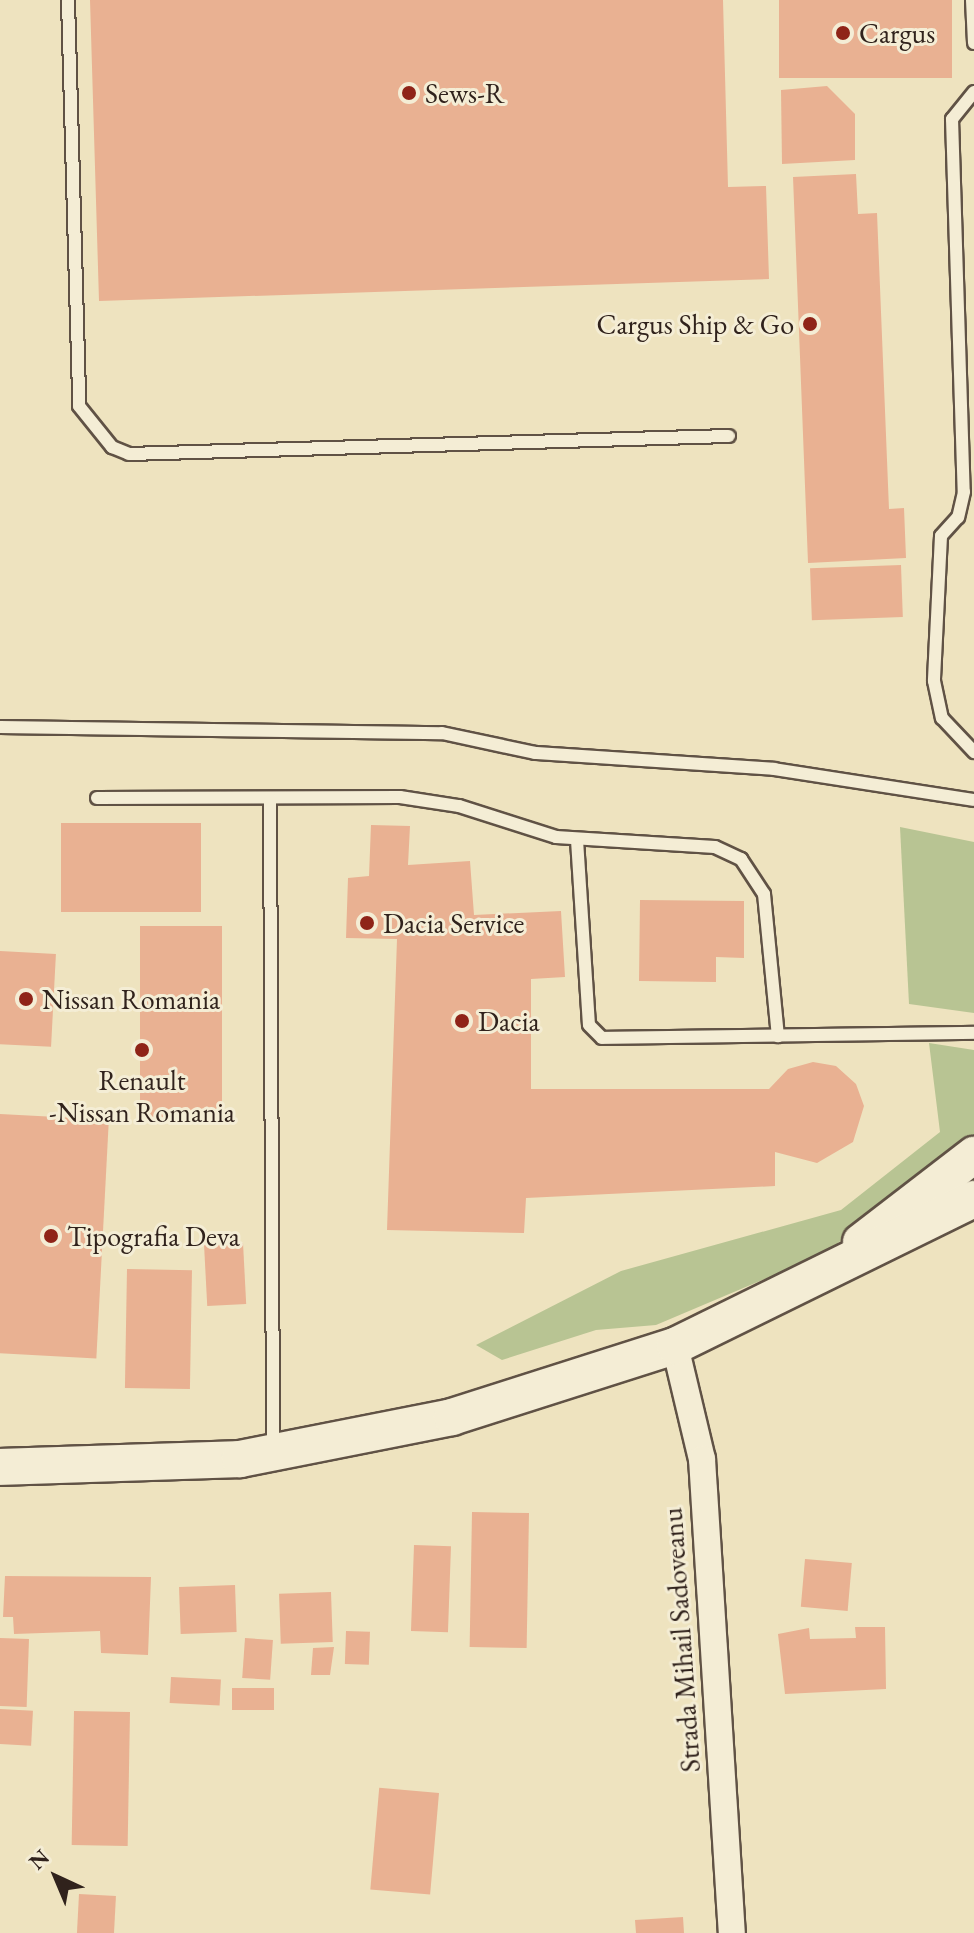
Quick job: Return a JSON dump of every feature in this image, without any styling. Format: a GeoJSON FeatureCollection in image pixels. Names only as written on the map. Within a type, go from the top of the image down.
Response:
{"type":"FeatureCollection","features":[{"type":"Feature","properties":{"kind":"main road"},"geometry":{"type":"LineString","coordinates":[[843,1258],[974,1155]]}},
{"type":"Feature","properties":{"kind":"main road"},"geometry":{"type":"LineString","coordinates":[[0,1467],[273,1454],[452,1417],[675,1346],[843,1258],[929,1227],[974,1199]]}},
{"type":"Feature","properties":{"kind":"street","name":"Strada Mihail Sadoveanu"},"geometry":{"type":"LineString","coordinates":[[675,1346],[702,1459],[732,1933]]}},
{"type":"Feature","properties":{"kind":"lane"},"geometry":{"type":"LineString","coordinates":[[68,0],[79,406],[112,447],[129,454],[729,436]]}},
{"type":"Feature","properties":{"kind":"lane"},"geometry":{"type":"LineString","coordinates":[[972,0],[974,43]]}},
{"type":"Feature","properties":{"kind":"lane"},"geometry":{"type":"LineString","coordinates":[[974,92],[952,119],[964,492],[958,517],[941,536],[934,681],[942,718],[974,752]]}},
{"type":"Feature","properties":{"kind":"lane"},"geometry":{"type":"LineString","coordinates":[[0,727],[442,733],[535,753],[774,769],[974,800]]}},
{"type":"Feature","properties":{"kind":"lane"},"geometry":{"type":"LineString","coordinates":[[97,798],[400,797],[577,840],[715,847],[741,859],[764,894],[778,1036]]}},
{"type":"Feature","properties":{"kind":"lane"},"geometry":{"type":"LineString","coordinates":[[270,799],[273,1454]]}},
{"type":"Feature","properties":{"kind":"lane"},"geometry":{"type":"LineString","coordinates":[[577,840],[593,1033],[778,1036],[974,1033]]}},
{"type":"Feature","properties":{"kind":"green space"},"geometry":{"type":"Polygon","coordinates":[[[900,827],[974,842],[974,1013],[909,1004],[900,827]]]}},
{"type":"Feature","properties":{"kind":"green space"},"geometry":{"type":"Polygon","coordinates":[[[929,1043],[974,1050],[974,1135],[824,1254],[656,1325],[596,1330],[502,1360],[476,1345],[621,1271],[841,1210],[940,1132],[929,1043]]]}},
{"type":"Feature","properties":{"kind":"building","name":"Sews-R"},"geometry":{"type":"Polygon","coordinates":[[[90,0],[723,0],[728,187],[766,186],[769,279],[99,301],[90,0]]]}},
{"type":"Feature","properties":{"kind":"building"},"geometry":{"type":"Polygon","coordinates":[[[779,0],[952,0],[952,78],[779,78],[779,0]]]}},
{"type":"Feature","properties":{"kind":"building"},"geometry":{"type":"Polygon","coordinates":[[[827,86],[855,114],[855,160],[782,164],[781,90],[827,86]]]}},
{"type":"Feature","properties":{"kind":"building"},"geometry":{"type":"Polygon","coordinates":[[[856,174],[858,214],[877,213],[889,509],[904,508],[906,558],[808,563],[793,177],[856,174]]]}},
{"type":"Feature","properties":{"kind":"building"},"geometry":{"type":"Polygon","coordinates":[[[901,565],[903,617],[812,620],[810,568],[901,565]]]}},
{"type":"Feature","properties":{"kind":"building"},"geometry":{"type":"Polygon","coordinates":[[[61,823],[201,823],[201,912],[61,912],[61,823]]]}},
{"type":"Feature","properties":{"kind":"building","name":"Dacia"},"geometry":{"type":"Polygon","coordinates":[[[371,825],[410,826],[408,865],[470,861],[474,915],[561,911],[565,977],[531,979],[531,1089],[769,1089],[788,1069],[813,1062],[836,1066],[856,1084],[864,1106],[853,1142],[817,1163],[775,1152],[775,1186],[526,1198],[524,1233],[387,1230],[397,939],[346,938],[348,878],[369,876],[371,825]]]}},
{"type":"Feature","properties":{"kind":"building"},"geometry":{"type":"Polygon","coordinates":[[[640,900],[744,901],[744,958],[716,957],[716,982],[639,981],[640,900]]]}},
{"type":"Feature","properties":{"kind":"building"},"geometry":{"type":"Polygon","coordinates":[[[140,926],[222,926],[222,1117],[140,1117],[140,926]]]}},
{"type":"Feature","properties":{"kind":"building","name":"Nissan Romania"},"geometry":{"type":"Polygon","coordinates":[[[0,951],[56,954],[51,1047],[0,1044],[0,951]]]}},
{"type":"Feature","properties":{"kind":"building","name":"Tipografia Deva"},"geometry":{"type":"Polygon","coordinates":[[[0,1114],[109,1120],[96,1358],[0,1353],[0,1114]]]}},
{"type":"Feature","properties":{"kind":"building"},"geometry":{"type":"Polygon","coordinates":[[[243,1243],[246,1304],[207,1306],[204,1245],[243,1243]]]}},
{"type":"Feature","properties":{"kind":"building"},"geometry":{"type":"Polygon","coordinates":[[[127,1269],[192,1270],[190,1389],[125,1388],[127,1269]]]}},
{"type":"Feature","properties":{"kind":"building"},"geometry":{"type":"Polygon","coordinates":[[[472,1512],[529,1513],[527,1648],[470,1647],[472,1512]]]}},
{"type":"Feature","properties":{"kind":"building"},"geometry":{"type":"Polygon","coordinates":[[[414,1545],[451,1546],[448,1632],[411,1631],[414,1545]]]}},
{"type":"Feature","properties":{"kind":"building"},"geometry":{"type":"Polygon","coordinates":[[[805,1559],[852,1563],[848,1611],[801,1607],[805,1559]]]}},
{"type":"Feature","properties":{"kind":"building"},"geometry":{"type":"Polygon","coordinates":[[[5,1576],[151,1577],[148,1655],[101,1653],[100,1631],[14,1634],[13,1617],[3,1617],[5,1576]]]}},
{"type":"Feature","properties":{"kind":"building"},"geometry":{"type":"Polygon","coordinates":[[[235,1585],[237,1632],[181,1634],[179,1587],[235,1585]]]}},
{"type":"Feature","properties":{"kind":"building"},"geometry":{"type":"Polygon","coordinates":[[[331,1592],[333,1642],[281,1644],[279,1594],[331,1592]]]}},
{"type":"Feature","properties":{"kind":"building"},"geometry":{"type":"Polygon","coordinates":[[[855,1627],[885,1627],[886,1689],[785,1694],[778,1634],[809,1628],[810,1639],[856,1638],[855,1627]]]}},
{"type":"Feature","properties":{"kind":"building"},"geometry":{"type":"Polygon","coordinates":[[[346,1631],[370,1632],[369,1665],[345,1664],[346,1631]]]}},
{"type":"Feature","properties":{"kind":"building"},"geometry":{"type":"Polygon","coordinates":[[[0,1638],[29,1639],[27,1707],[0,1706],[0,1638]]]}},
{"type":"Feature","properties":{"kind":"building"},"geometry":{"type":"Polygon","coordinates":[[[245,1638],[273,1640],[270,1680],[242,1678],[245,1638]]]}},
{"type":"Feature","properties":{"kind":"building"},"geometry":{"type":"Polygon","coordinates":[[[334,1647],[330,1675],[311,1675],[313,1648],[334,1647]]]}},
{"type":"Feature","properties":{"kind":"building"},"geometry":{"type":"Polygon","coordinates":[[[171,1677],[221,1680],[220,1706],[170,1703],[171,1677]]]}},
{"type":"Feature","properties":{"kind":"building"},"geometry":{"type":"Polygon","coordinates":[[[232,1688],[274,1688],[274,1710],[232,1710],[232,1688]]]}},
{"type":"Feature","properties":{"kind":"building"},"geometry":{"type":"Polygon","coordinates":[[[0,1709],[33,1711],[31,1746],[0,1744],[0,1709]]]}},
{"type":"Feature","properties":{"kind":"building"},"geometry":{"type":"Polygon","coordinates":[[[74,1711],[130,1712],[128,1846],[72,1845],[74,1711]]]}},
{"type":"Feature","properties":{"kind":"building"},"geometry":{"type":"Polygon","coordinates":[[[379,1788],[439,1793],[430,1895],[370,1889],[379,1788]]]}},
{"type":"Feature","properties":{"kind":"building"},"geometry":{"type":"Polygon","coordinates":[[[79,1894],[116,1896],[114,1933],[77,1933],[79,1894]]]}},
{"type":"Feature","properties":{"kind":"building"},"geometry":{"type":"Polygon","coordinates":[[[683,1917],[684,1933],[636,1933],[635,1920],[683,1917]]]}},
{"type":"Feature","properties":{"kind":"place","name":"Cargus"},"geometry":{"type":"Point","coordinates":[843,33]}},
{"type":"Feature","properties":{"kind":"place","name":"Sews-R"},"geometry":{"type":"Point","coordinates":[409,93]}},
{"type":"Feature","properties":{"kind":"place","name":"Cargus Ship & Go"},"geometry":{"type":"Point","coordinates":[810,324]}},
{"type":"Feature","properties":{"kind":"place","name":"Dacia Service"},"geometry":{"type":"Point","coordinates":[367,923]}},
{"type":"Feature","properties":{"kind":"place","name":"Nissan Romania"},"geometry":{"type":"Point","coordinates":[26,999]}},
{"type":"Feature","properties":{"kind":"place","name":"Dacia"},"geometry":{"type":"Point","coordinates":[462,1021]}},
{"type":"Feature","properties":{"kind":"place","name":"Renault -Nissan Romania"},"geometry":{"type":"Point","coordinates":[142,1050]}},
{"type":"Feature","properties":{"kind":"place","name":"Tipografia Deva"},"geometry":{"type":"Point","coordinates":[51,1236]}}]}
